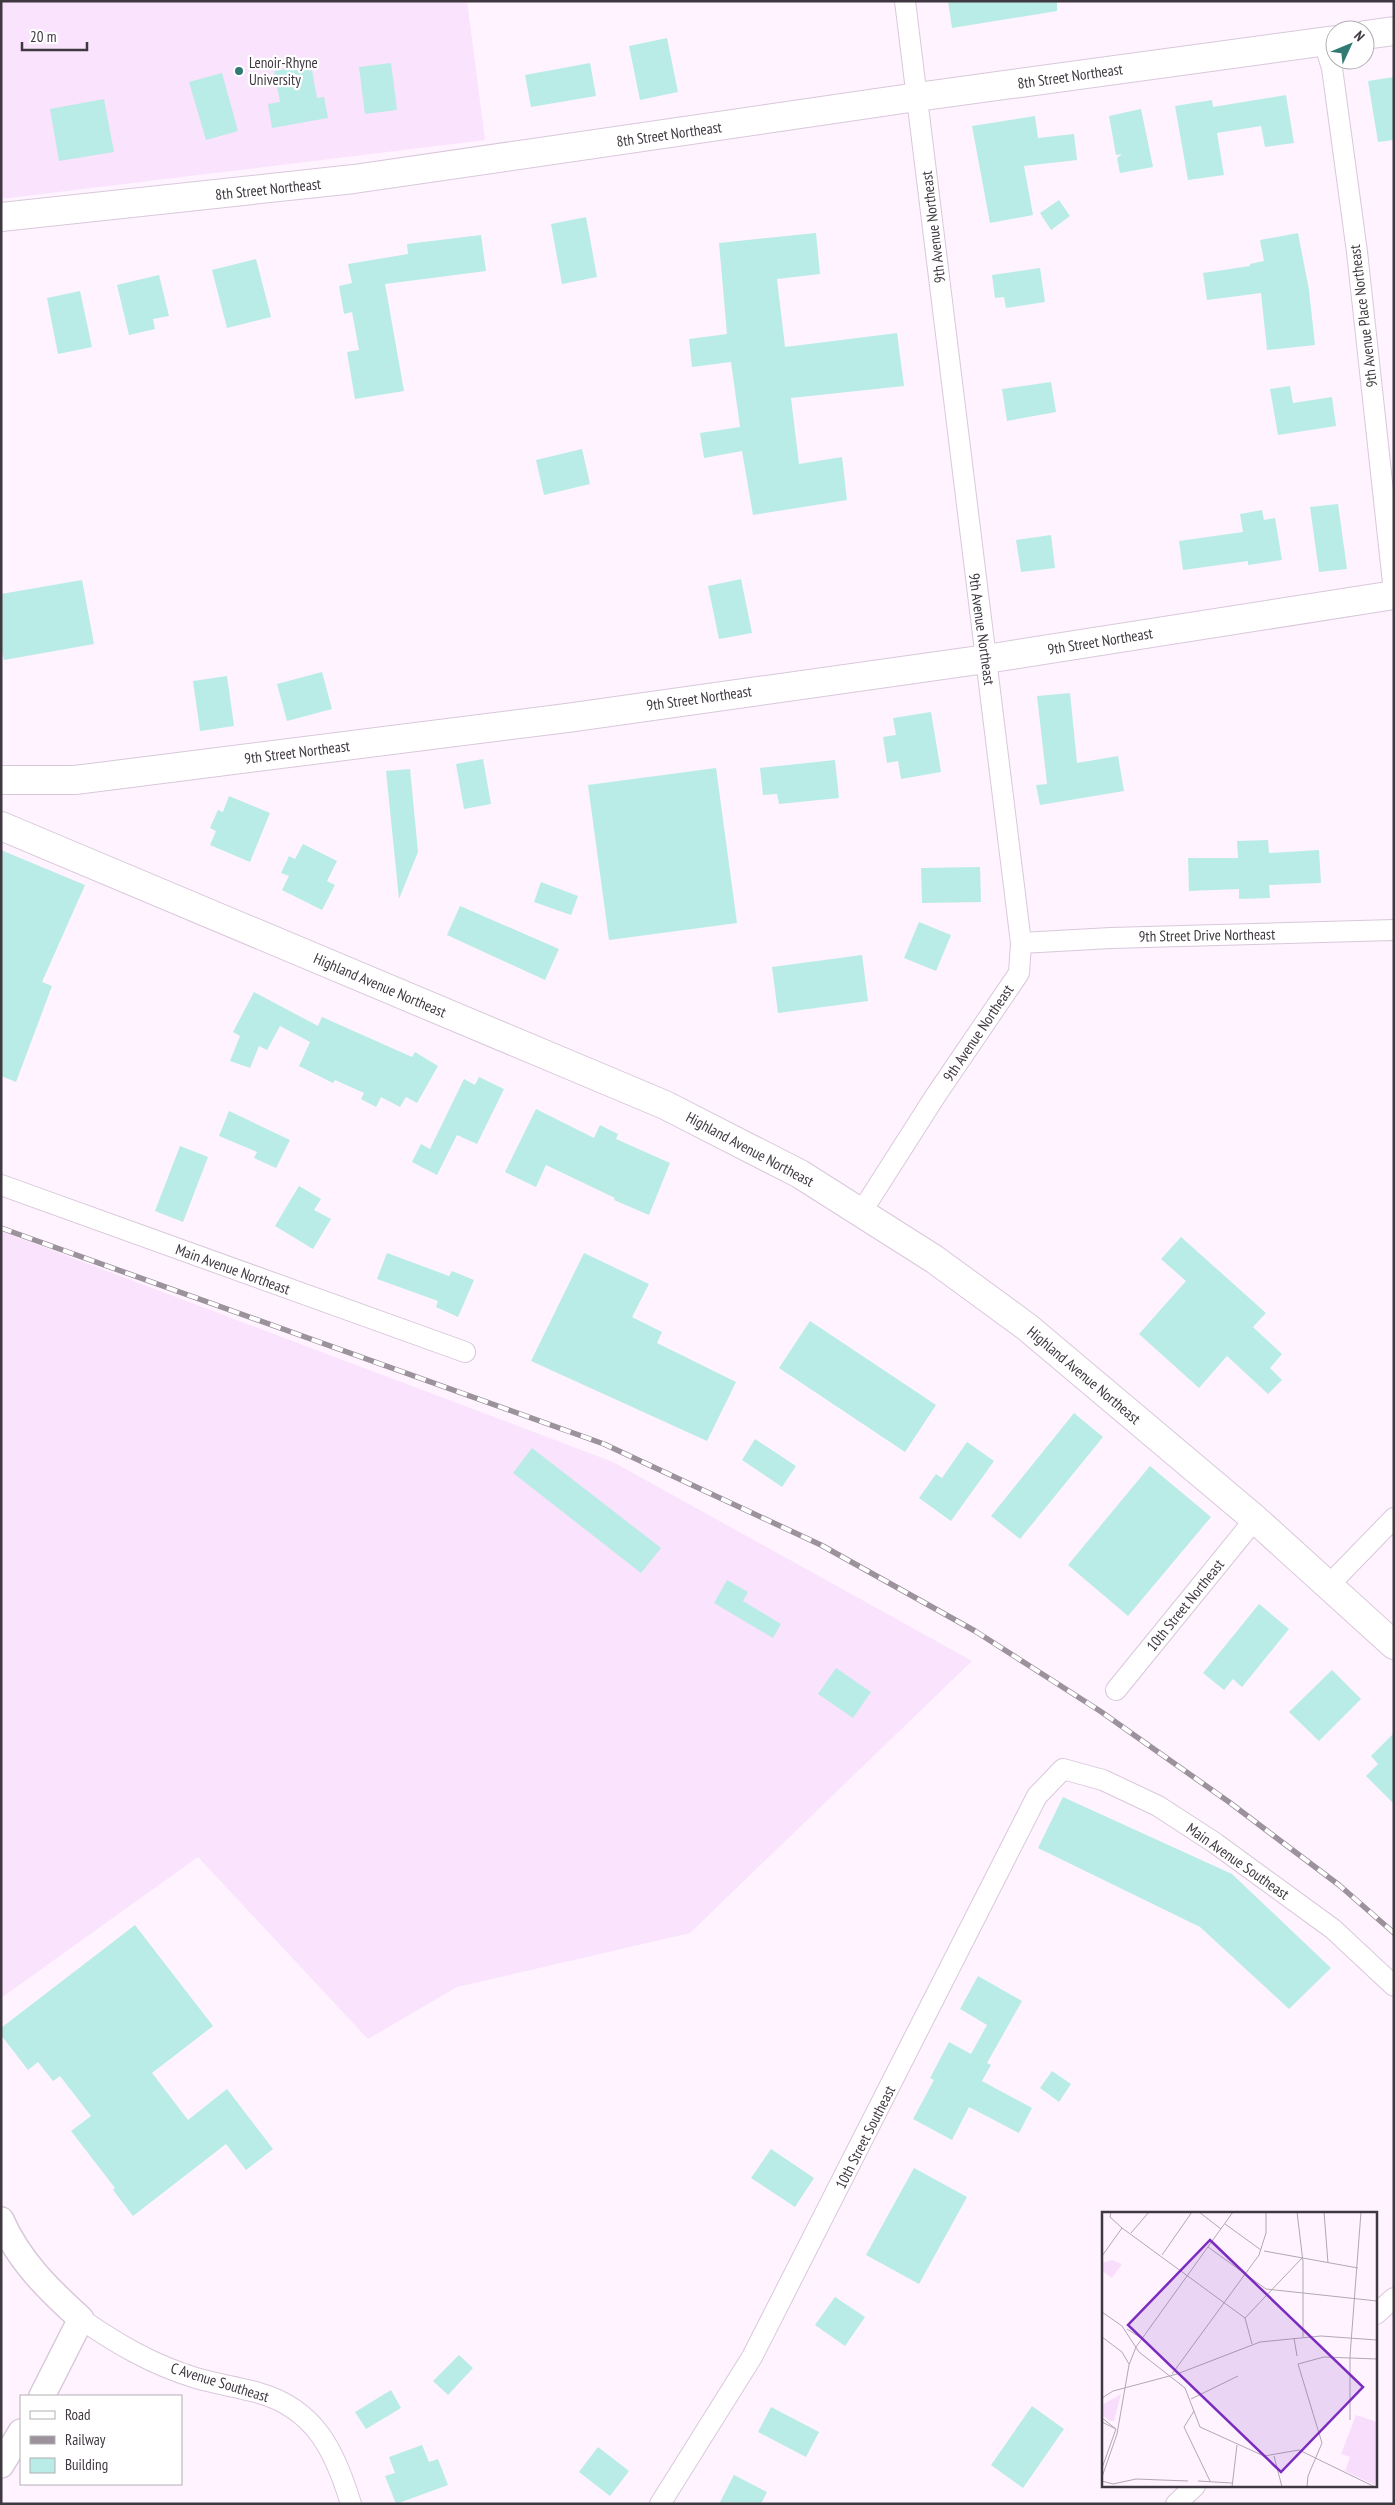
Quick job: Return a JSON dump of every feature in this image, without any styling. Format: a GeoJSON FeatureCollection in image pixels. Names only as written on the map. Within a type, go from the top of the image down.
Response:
{"type":"FeatureCollection","features":[{"type":"Feature","properties":{"kind":"main road"},"geometry":{"type":"LineString","coordinates":[[1375,33],[1394,30]]}},
{"type":"Feature","properties":{"kind":"main road","name":"8th Street Northeast"},"geometry":{"type":"LineString","coordinates":[[1,217],[354,179],[917,97],[1325,42]]}},
{"type":"Feature","properties":{"kind":"main road","name":"9th Street Northeast"},"geometry":{"type":"LineString","coordinates":[[1,780],[75,780],[567,718],[986,659],[1394,594]]}},
{"type":"Feature","properties":{"kind":"main road","name":"Highland Avenue Northeast"},"geometry":{"type":"LineString","coordinates":[[1,826],[665,1105],[756,1150],[862,1211],[934,1259],[1027,1327],[1255,1519],[1394,1645]]}},
{"type":"Feature","properties":{"kind":"street","name":"9th Avenue Northeast"},"geometry":{"type":"LineString","coordinates":[[862,1211],[936,1095],[1020,973],[1021,943],[905,1]]}},
{"type":"Feature","properties":{"kind":"street","name":"9th Avenue Place Northeast"},"geometry":{"type":"LineString","coordinates":[[1332,70],[1356,252],[1394,594]]}},
{"type":"Feature","properties":{"kind":"street","name":"9th Street Drive Northeast"},"geometry":{"type":"LineString","coordinates":[[1021,943],[1111,938],[1394,930]]}},
{"type":"Feature","properties":{"kind":"street","name":"Main Avenue Northeast"},"geometry":{"type":"LineString","coordinates":[[1,1185],[465,1352]]}},
{"type":"Feature","properties":{"kind":"street"},"geometry":{"type":"LineString","coordinates":[[1329,1585],[1394,1518]]}},
{"type":"Feature","properties":{"kind":"street","name":"10th Street Northeast"},"geometry":{"type":"LineString","coordinates":[[1116,1690],[1255,1519]]}},
{"type":"Feature","properties":{"kind":"street","name":"Main Avenue Southeast"},"geometry":{"type":"LineString","coordinates":[[1063,1769],[1103,1780],[1142,1799],[1215,1843],[1333,1929],[1394,1986]]}},
{"type":"Feature","properties":{"kind":"street","name":"10th Street Southeast"},"geometry":{"type":"LineString","coordinates":[[660,2504],[752,2357],[1037,1796],[1063,1769]]}},
{"type":"Feature","properties":{"kind":"street","name":"C Avenue Southeast"},"geometry":{"type":"LineString","coordinates":[[1,2220],[25,2263],[39,2281],[81,2319],[118,2344],[148,2360],[195,2378],[258,2392],[292,2408],[310,2420],[329,2446],[342,2475],[351,2504]]}},
{"type":"Feature","properties":{"kind":"street"},"geometry":{"type":"LineString","coordinates":[[1378,2312],[1394,2298]]}},
{"type":"Feature","properties":{"kind":"street"},"geometry":{"type":"LineString","coordinates":[[43,2395],[81,2319]]}},
{"type":"Feature","properties":{"kind":"street"},"geometry":{"type":"LineString","coordinates":[[1,2465],[20,2434]]}},
{"type":"Feature","properties":{"kind":"street"},"geometry":{"type":"LineString","coordinates":[[1176,2504],[1193,2488]]}},
{"type":"Feature","properties":{"kind":"shaded area","name":"Lenoir-Rhyne University"},"geometry":{"type":"Polygon","coordinates":[[[1,1],[467,1],[485,140],[1,199],[1,1]]]}},
{"type":"Feature","properties":{"kind":"shaded area"},"geometry":{"type":"Polygon","coordinates":[[[1,1231],[613,1462],[972,1661],[690,1933],[457,1987],[368,2039],[198,1857],[1,1998],[1,1231]]]}},
{"type":"Feature","properties":{"kind":"building"},"geometry":{"type":"Polygon","coordinates":[[[948,1],[1057,1],[1057,11],[952,28],[948,1]]]}},
{"type":"Feature","properties":{"kind":"building"},"geometry":{"type":"Polygon","coordinates":[[[667,38],[678,92],[640,100],[629,46],[667,38]]]}},
{"type":"Feature","properties":{"kind":"building"},"geometry":{"type":"Polygon","coordinates":[[[391,63],[397,110],[365,114],[359,67],[391,63]]]}},
{"type":"Feature","properties":{"kind":"building"},"geometry":{"type":"Polygon","coordinates":[[[590,63],[596,96],[531,107],[525,75],[590,63]]]}},
{"type":"Feature","properties":{"kind":"building"},"geometry":{"type":"Polygon","coordinates":[[[311,65],[317,98],[324,97],[328,118],[272,128],[268,104],[280,102],[274,71],[311,65]]]}},
{"type":"Feature","properties":{"kind":"building"},"geometry":{"type":"Polygon","coordinates":[[[222,73],[238,131],[206,140],[189,82],[222,73]]]}},
{"type":"Feature","properties":{"kind":"building"},"geometry":{"type":"Polygon","coordinates":[[[1394,77],[1394,140],[1378,142],[1368,81],[1394,77]]]}},
{"type":"Feature","properties":{"kind":"building"},"geometry":{"type":"Polygon","coordinates":[[[1286,95],[1294,143],[1265,147],[1261,126],[1217,133],[1224,175],[1188,180],[1175,106],[1212,100],[1213,107],[1286,95]]]}},
{"type":"Feature","properties":{"kind":"building"},"geometry":{"type":"Polygon","coordinates":[[[104,99],[114,152],[59,161],[50,109],[104,99]]]}},
{"type":"Feature","properties":{"kind":"building"},"geometry":{"type":"Polygon","coordinates":[[[1141,109],[1153,167],[1120,173],[1117,158],[1122,154],[1116,155],[1109,116],[1141,109]]]}},
{"type":"Feature","properties":{"kind":"building"},"geometry":{"type":"Polygon","coordinates":[[[1035,116],[1038,138],[1074,134],[1077,160],[1024,166],[1033,215],[990,223],[972,126],[1035,116]]]}},
{"type":"Feature","properties":{"kind":"building"},"geometry":{"type":"Polygon","coordinates":[[[1059,200],[1070,216],[1051,230],[1040,213],[1059,200]]]}},
{"type":"Feature","properties":{"kind":"building"},"geometry":{"type":"Polygon","coordinates":[[[586,217],[597,277],[562,284],[551,224],[586,217]]]}},
{"type":"Feature","properties":{"kind":"building"},"geometry":{"type":"Polygon","coordinates":[[[816,233],[820,274],[777,279],[785,347],[897,333],[904,386],[791,398],[799,464],[842,457],[847,500],[753,515],[742,451],[704,458],[700,433],[740,427],[731,362],[692,367],[689,339],[727,334],[719,243],[816,233]]]}},
{"type":"Feature","properties":{"kind":"building"},"geometry":{"type":"Polygon","coordinates":[[[1298,233],[1309,290],[1315,345],[1267,350],[1261,293],[1207,300],[1203,273],[1250,266],[1250,264],[1264,261],[1260,240],[1298,233]]]}},
{"type":"Feature","properties":{"kind":"building"},"geometry":{"type":"Polygon","coordinates":[[[481,235],[486,271],[385,284],[404,391],[355,399],[347,352],[359,350],[352,312],[344,314],[339,286],[352,283],[348,264],[408,254],[407,244],[481,235]]]}},
{"type":"Feature","properties":{"kind":"building"},"geometry":{"type":"Polygon","coordinates":[[[256,259],[271,317],[227,328],[212,270],[256,259]]]}},
{"type":"Feature","properties":{"kind":"building"},"geometry":{"type":"Polygon","coordinates":[[[1040,268],[1045,302],[1006,308],[1004,297],[995,298],[992,275],[1040,268]]]}},
{"type":"Feature","properties":{"kind":"building"},"geometry":{"type":"Polygon","coordinates":[[[159,275],[169,316],[153,319],[155,329],[129,335],[117,285],[159,275]]]}},
{"type":"Feature","properties":{"kind":"building"},"geometry":{"type":"Polygon","coordinates":[[[80,291],[92,347],[58,354],[47,298],[80,291]]]}},
{"type":"Feature","properties":{"kind":"building"},"geometry":{"type":"Polygon","coordinates":[[[1051,382],[1056,412],[1007,421],[1002,389],[1051,382]]]}},
{"type":"Feature","properties":{"kind":"building"},"geometry":{"type":"Polygon","coordinates":[[[1290,386],[1293,403],[1332,397],[1336,426],[1278,435],[1270,389],[1290,386]]]}},
{"type":"Feature","properties":{"kind":"building"},"geometry":{"type":"Polygon","coordinates":[[[582,449],[590,484],[544,495],[536,460],[582,449]]]}},
{"type":"Feature","properties":{"kind":"building"},"geometry":{"type":"Polygon","coordinates":[[[1338,504],[1347,569],[1319,572],[1310,507],[1338,504]]]}},
{"type":"Feature","properties":{"kind":"building"},"geometry":{"type":"Polygon","coordinates":[[[1262,510],[1264,520],[1275,518],[1282,560],[1248,565],[1248,561],[1183,570],[1179,541],[1243,532],[1240,514],[1262,510]]]}},
{"type":"Feature","properties":{"kind":"building"},"geometry":{"type":"Polygon","coordinates":[[[1051,535],[1055,568],[1021,572],[1016,540],[1051,535]]]}},
{"type":"Feature","properties":{"kind":"building"},"geometry":{"type":"Polygon","coordinates":[[[741,579],[752,633],[719,639],[708,586],[741,579]]]}},
{"type":"Feature","properties":{"kind":"building"},"geometry":{"type":"Polygon","coordinates":[[[82,580],[94,644],[4,660],[1,647],[1,594],[82,580]]]}},
{"type":"Feature","properties":{"kind":"building"},"geometry":{"type":"Polygon","coordinates":[[[322,672],[332,709],[287,721],[277,684],[322,672]]]}},
{"type":"Feature","properties":{"kind":"building"},"geometry":{"type":"Polygon","coordinates":[[[227,676],[234,726],[200,731],[193,681],[227,676]]]}},
{"type":"Feature","properties":{"kind":"building"},"geometry":{"type":"Polygon","coordinates":[[[1070,693],[1077,763],[1118,756],[1124,791],[1040,805],[1036,785],[1047,784],[1037,696],[1070,693]]]}},
{"type":"Feature","properties":{"kind":"building"},"geometry":{"type":"Polygon","coordinates":[[[931,712],[941,772],[901,779],[898,761],[887,763],[883,737],[896,735],[893,718],[931,712]]]}},
{"type":"Feature","properties":{"kind":"building"},"geometry":{"type":"Polygon","coordinates":[[[483,759],[491,804],[464,809],[456,764],[483,759]]]}},
{"type":"Feature","properties":{"kind":"building"},"geometry":{"type":"Polygon","coordinates":[[[835,760],[839,798],[779,804],[777,794],[763,795],[760,768],[835,760]]]}},
{"type":"Feature","properties":{"kind":"building"},"geometry":{"type":"Polygon","coordinates":[[[716,768],[737,923],[609,940],[588,785],[716,768]]]}},
{"type":"Feature","properties":{"kind":"building"},"geometry":{"type":"Polygon","coordinates":[[[410,769],[418,852],[399,899],[386,771],[410,769]]]}},
{"type":"Feature","properties":{"kind":"building"},"geometry":{"type":"Polygon","coordinates":[[[229,796],[270,813],[250,862],[210,845],[216,831],[210,828],[218,810],[223,812],[229,796]]]}},
{"type":"Feature","properties":{"kind":"building"},"geometry":{"type":"Polygon","coordinates":[[[1268,840],[1269,853],[1319,850],[1321,883],[1269,885],[1270,898],[1239,899],[1239,889],[1189,891],[1188,858],[1238,858],[1237,841],[1268,840]]]}},
{"type":"Feature","properties":{"kind":"building"},"geometry":{"type":"Polygon","coordinates":[[[303,844],[337,861],[327,881],[335,885],[322,910],[282,890],[289,876],[281,873],[289,856],[295,859],[303,844]]]}},
{"type":"Feature","properties":{"kind":"building"},"geometry":{"type":"Polygon","coordinates":[[[1,850],[85,885],[42,982],[52,986],[16,1082],[1,1076],[1,850]]]}},
{"type":"Feature","properties":{"kind":"building"},"geometry":{"type":"Polygon","coordinates":[[[980,867],[981,902],[922,903],[921,868],[980,867]]]}},
{"type":"Feature","properties":{"kind":"building"},"geometry":{"type":"Polygon","coordinates":[[[541,882],[578,896],[571,915],[534,902],[541,882]]]}},
{"type":"Feature","properties":{"kind":"building"},"geometry":{"type":"Polygon","coordinates":[[[460,906],[559,949],[545,980],[447,935],[460,906]]]}},
{"type":"Feature","properties":{"kind":"building"},"geometry":{"type":"Polygon","coordinates":[[[919,922],[951,935],[936,971],[904,958],[919,922]]]}},
{"type":"Feature","properties":{"kind":"building"},"geometry":{"type":"Polygon","coordinates":[[[862,955],[868,1001],[778,1013],[772,967],[862,955]]]}},
{"type":"Feature","properties":{"kind":"building"},"geometry":{"type":"Polygon","coordinates":[[[254,992],[318,1026],[322,1017],[412,1057],[415,1052],[438,1066],[417,1103],[406,1097],[400,1107],[381,1097],[376,1107],[361,1099],[364,1093],[335,1080],[333,1083],[299,1066],[310,1042],[280,1026],[267,1050],[259,1046],[250,1068],[230,1061],[240,1036],[233,1032],[254,992]]]}},
{"type":"Feature","properties":{"kind":"building"},"geometry":{"type":"Polygon","coordinates":[[[479,1077],[504,1089],[477,1144],[457,1135],[437,1175],[412,1162],[421,1144],[430,1149],[464,1079],[475,1085],[479,1077]]]}},
{"type":"Feature","properties":{"kind":"building"},"geometry":{"type":"Polygon","coordinates":[[[536,1109],[594,1138],[600,1125],[618,1134],[616,1139],[670,1163],[649,1215],[614,1200],[615,1198],[546,1165],[536,1187],[505,1172],[536,1109]]]}},
{"type":"Feature","properties":{"kind":"building"},"geometry":{"type":"Polygon","coordinates":[[[229,1111],[290,1140],[276,1168],[254,1158],[257,1152],[219,1136],[229,1111]]]}},
{"type":"Feature","properties":{"kind":"building"},"geometry":{"type":"Polygon","coordinates":[[[180,1146],[208,1157],[183,1222],[155,1211],[180,1146]]]}},
{"type":"Feature","properties":{"kind":"building"},"geometry":{"type":"Polygon","coordinates":[[[299,1186],[321,1199],[314,1210],[331,1219],[313,1249],[275,1226],[299,1186]]]}},
{"type":"Feature","properties":{"kind":"building"},"geometry":{"type":"Polygon","coordinates":[[[1181,1237],[1266,1313],[1253,1327],[1282,1354],[1270,1368],[1282,1380],[1268,1394],[1227,1356],[1199,1388],[1139,1334],[1186,1281],[1161,1259],[1181,1237]]]}},
{"type":"Feature","properties":{"kind":"building"},"geometry":{"type":"Polygon","coordinates":[[[387,1253],[449,1276],[452,1271],[474,1280],[458,1317],[436,1307],[438,1301],[377,1279],[387,1253]]]}},
{"type":"Feature","properties":{"kind":"building"},"geometry":{"type":"Polygon","coordinates":[[[584,1253],[649,1284],[632,1317],[662,1332],[657,1343],[736,1382],[707,1441],[531,1361],[584,1253]]]}},
{"type":"Feature","properties":{"kind":"building"},"geometry":{"type":"Polygon","coordinates":[[[810,1321],[936,1405],[905,1452],[779,1368],[810,1321]]]}},
{"type":"Feature","properties":{"kind":"building"},"geometry":{"type":"Polygon","coordinates":[[[1074,1413],[1103,1437],[1020,1539],[991,1516],[1074,1413]]]}},
{"type":"Feature","properties":{"kind":"building"},"geometry":{"type":"Polygon","coordinates":[[[755,1439],[796,1466],[782,1487],[742,1460],[755,1439]]]}},
{"type":"Feature","properties":{"kind":"building"},"geometry":{"type":"Polygon","coordinates":[[[967,1442],[994,1461],[951,1521],[919,1498],[936,1474],[942,1478],[967,1442]]]}},
{"type":"Feature","properties":{"kind":"building"},"geometry":{"type":"Polygon","coordinates":[[[532,1448],[661,1548],[641,1573],[513,1473],[532,1448]]]}},
{"type":"Feature","properties":{"kind":"building"},"geometry":{"type":"Polygon","coordinates":[[[1150,1466],[1211,1517],[1128,1616],[1068,1565],[1150,1466]]]}},
{"type":"Feature","properties":{"kind":"building"},"geometry":{"type":"Polygon","coordinates":[[[727,1580],[748,1592],[743,1601],[781,1624],[773,1638],[714,1603],[727,1580]]]}},
{"type":"Feature","properties":{"kind":"building"},"geometry":{"type":"Polygon","coordinates":[[[1259,1604],[1289,1629],[1242,1687],[1233,1679],[1224,1690],[1203,1673],[1259,1604]]]}},
{"type":"Feature","properties":{"kind":"building"},"geometry":{"type":"Polygon","coordinates":[[[836,1668],[871,1692],[853,1718],[818,1694],[836,1668]]]}},
{"type":"Feature","properties":{"kind":"building"},"geometry":{"type":"Polygon","coordinates":[[[1332,1670],[1361,1699],[1319,1741],[1289,1712],[1332,1670]]]}},
{"type":"Feature","properties":{"kind":"building"},"geometry":{"type":"Polygon","coordinates":[[[1394,1733],[1394,1804],[1366,1776],[1378,1764],[1371,1756],[1394,1733]]]}},
{"type":"Feature","properties":{"kind":"building"},"geometry":{"type":"Polygon","coordinates":[[[1063,1797],[1232,1874],[1331,1968],[1289,2009],[1200,1927],[1038,1848],[1063,1797]]]}},
{"type":"Feature","properties":{"kind":"building"},"geometry":{"type":"Polygon","coordinates":[[[135,1925],[213,2026],[152,2073],[188,2120],[227,2089],[273,2149],[246,2170],[226,2144],[133,2216],[113,2190],[115,2188],[71,2131],[91,2116],[60,2076],[53,2081],[38,2062],[28,2070],[1,2035],[1,2028],[135,1925]]]}},
{"type":"Feature","properties":{"kind":"building"},"geometry":{"type":"Polygon","coordinates":[[[978,1976],[1022,2001],[987,2063],[991,2065],[982,2081],[1032,2108],[1019,2133],[969,2107],[952,2140],[913,2119],[934,2080],[930,2078],[949,2042],[971,2054],[987,2025],[960,2009],[978,1976]]]}},
{"type":"Feature","properties":{"kind":"building"},"geometry":{"type":"Polygon","coordinates":[[[1052,2071],[1071,2084],[1059,2102],[1040,2088],[1052,2071]]]}},
{"type":"Feature","properties":{"kind":"building"},"geometry":{"type":"Polygon","coordinates":[[[771,2149],[814,2178],[795,2207],[751,2178],[771,2149]]]}},
{"type":"Feature","properties":{"kind":"building"},"geometry":{"type":"Polygon","coordinates":[[[914,2168],[967,2197],[919,2284],[866,2255],[914,2168]]]}},
{"type":"Feature","properties":{"kind":"building"},"geometry":{"type":"Polygon","coordinates":[[[835,2297],[865,2317],[845,2346],[815,2325],[835,2297]]]}},
{"type":"Feature","properties":{"kind":"building"},"geometry":{"type":"Polygon","coordinates":[[[459,2355],[473,2368],[448,2395],[433,2381],[459,2355]]]}},
{"type":"Feature","properties":{"kind":"building"},"geometry":{"type":"Polygon","coordinates":[[[391,2390],[401,2408],[366,2429],[355,2412],[391,2390]]]}},
{"type":"Feature","properties":{"kind":"building"},"geometry":{"type":"Polygon","coordinates":[[[1032,2406],[1064,2429],[1023,2488],[991,2465],[1032,2406]]]}},
{"type":"Feature","properties":{"kind":"building"},"geometry":{"type":"Polygon","coordinates":[[[771,2407],[819,2432],[806,2457],[758,2432],[771,2407]]]}},
{"type":"Feature","properties":{"kind":"building"},"geometry":{"type":"Polygon","coordinates":[[[422,2445],[429,2462],[438,2459],[448,2485],[396,2504],[385,2476],[395,2473],[389,2457],[422,2445]]]}},
{"type":"Feature","properties":{"kind":"building"},"geometry":{"type":"Polygon","coordinates":[[[598,2447],[629,2471],[610,2496],[579,2472],[598,2447]]]}},
{"type":"Feature","properties":{"kind":"building"},"geometry":{"type":"Polygon","coordinates":[[[734,2475],[767,2492],[761,2504],[719,2504],[734,2475]]]}},
{"type":"Feature","properties":{"kind":"railway"},"geometry":{"type":"LineString","coordinates":[[1,1228],[604,1444],[821,1545],[975,1631],[1100,1711],[1229,1802],[1339,1885],[1394,1933]]}},
{"type":"Feature","properties":{"kind":"place","name":"Lenoir-Rhyne University"},"geometry":{"type":"Point","coordinates":[239,71]}}]}
